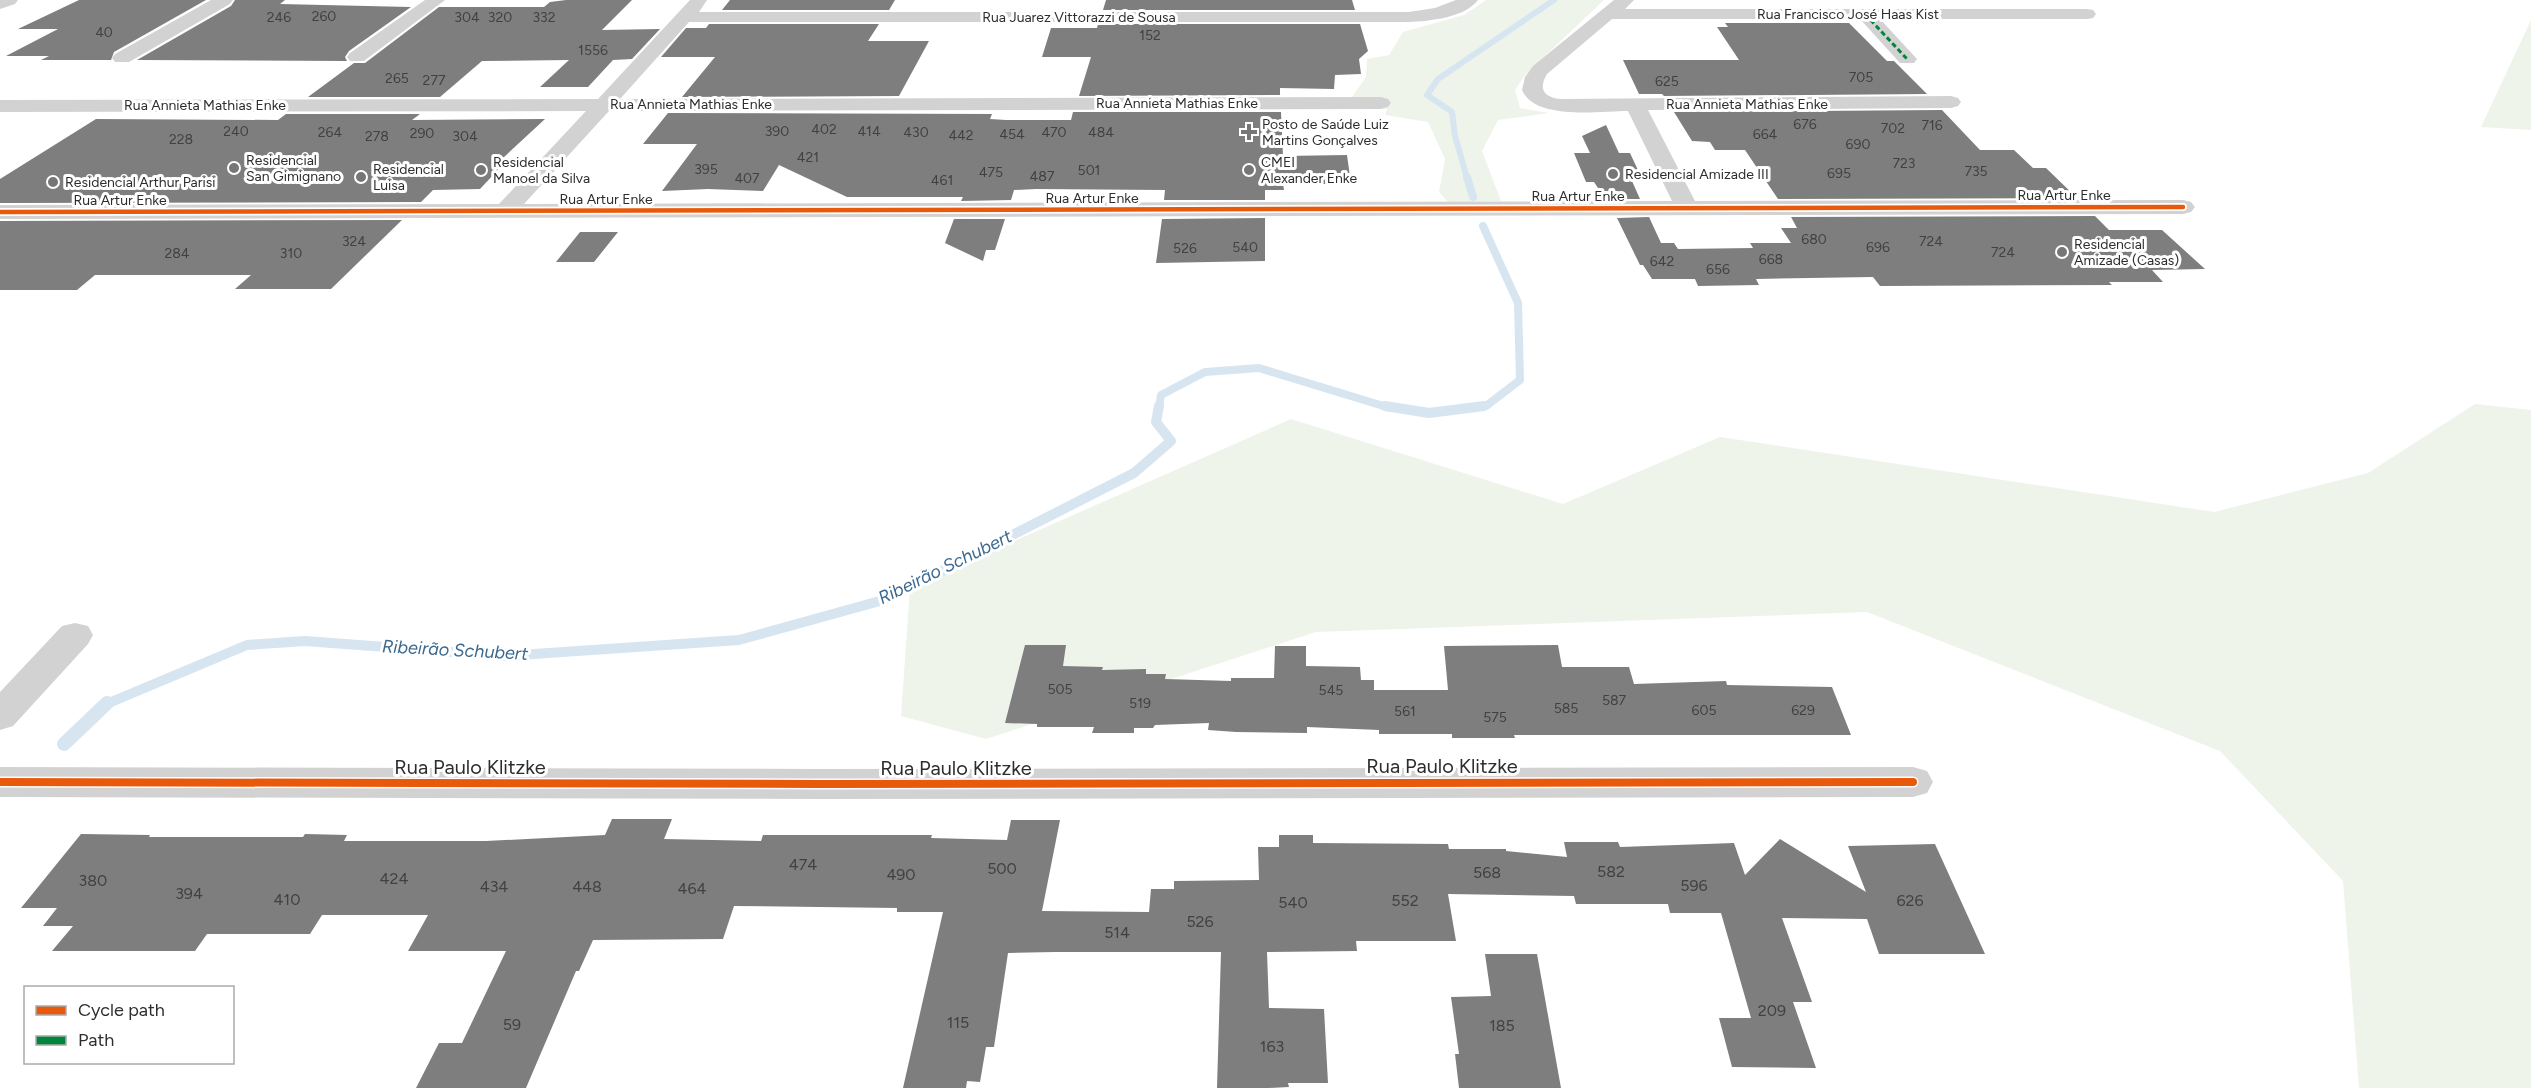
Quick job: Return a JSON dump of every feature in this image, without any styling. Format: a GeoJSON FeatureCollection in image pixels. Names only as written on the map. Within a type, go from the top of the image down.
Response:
{"type":"FeatureCollection","features":[{"type":"Feature","properties":{"kind":"street"},"geometry":{"type":"LineString","coordinates":[[0,4],[9,0]]}},
{"type":"Feature","properties":{"kind":"street"},"geometry":{"type":"LineString","coordinates":[[122,58],[224,0]]}},
{"type":"Feature","properties":{"kind":"street"},"geometry":{"type":"LineString","coordinates":[[357,57],[436,0]]}},
{"type":"Feature","properties":{"kind":"street"},"geometry":{"type":"LineString","coordinates":[[506,211],[700,0]]}},
{"type":"Feature","properties":{"kind":"street","name":"Rua Juarez Vittorazzi de Sousa"},"geometry":{"type":"LineString","coordinates":[[684,17],[1409,17],[1431,16],[1453,10],[1469,0]]}},
{"type":"Feature","properties":{"kind":"street"},"geometry":{"type":"LineString","coordinates":[[1608,14],[1625,0]]}},
{"type":"Feature","properties":{"kind":"street","name":"Rua Francisco José Haas Kist"},"geometry":{"type":"LineString","coordinates":[[1608,14],[2087,14]]}},
{"type":"Feature","properties":{"kind":"street","name":"Rua Annieta Mathias Enke"},"geometry":{"type":"LineString","coordinates":[[1608,14],[1540,70],[1531,80],[1530,89],[1534,95],[1543,101],[1560,105],[1951,102]]}},
{"type":"Feature","properties":{"kind":"street"},"geometry":{"type":"LineString","coordinates":[[1865,14],[1907,59]]}},
{"type":"Feature","properties":{"kind":"street","name":"Rua Annieta Mathias Enke"},"geometry":{"type":"LineString","coordinates":[[0,106],[1381,103]]}},
{"type":"Feature","properties":{"kind":"street"},"geometry":{"type":"LineString","coordinates":[[1635,104],[1687,208]]}},
{"type":"Feature","properties":{"kind":"street","name":"Rua Artur Enke"},"geometry":{"type":"LineString","coordinates":[[0,212],[2183,207]]}},
{"type":"Feature","properties":{"kind":"street"},"geometry":{"type":"LineString","coordinates":[[0,716],[75,635]]}},
{"type":"Feature","properties":{"kind":"street","name":"Rua Paulo Klitzke"},"geometry":{"type":"LineString","coordinates":[[0,782],[819,784],[1913,782]]}},
{"type":"Feature","properties":{"kind":"shaded area"},"geometry":{"type":"Polygon","coordinates":[[[1486,0],[1604,0],[1526,74],[1515,90],[1520,108],[1549,113],[1498,120],[1482,151],[1501,201],[1448,202],[1439,192],[1445,159],[1428,122],[1385,115],[1387,109],[1350,100],[1366,77],[1367,59],[1389,55],[1403,32],[1464,15],[1486,0]]]}},
{"type":"Feature","properties":{"kind":"shaded area"},"geometry":{"type":"Polygon","coordinates":[[[2531,20],[2531,130],[2481,127],[2531,20]]]}},
{"type":"Feature","properties":{"kind":"shaded area"},"geometry":{"type":"Polygon","coordinates":[[[2475,404],[2531,410],[2531,1088],[2359,1088],[2343,881],[2220,751],[1867,612],[1316,632],[986,739],[901,716],[910,587],[1291,419],[1563,504],[1720,437],[2214,512],[2368,473],[2475,404]]]}},
{"type":"Feature","properties":{"kind":"building"},"geometry":{"type":"Polygon","coordinates":[[[79,0],[206,0],[114,52],[111,60],[41,60],[49,56],[6,56],[58,29],[18,29],[79,0]]]}},
{"type":"Feature","properties":{"kind":"building"},"geometry":{"type":"Polygon","coordinates":[[[235,0],[285,0],[280,4],[411,7],[349,51],[345,57],[347,61],[137,60],[231,6],[235,0]]]}},
{"type":"Feature","properties":{"kind":"building"},"geometry":{"type":"Polygon","coordinates":[[[632,0],[602,30],[660,29],[632,59],[613,60],[588,87],[540,87],[569,60],[482,61],[440,97],[308,97],[354,63],[365,63],[439,7],[544,7],[550,2],[632,0]]]}},
{"type":"Feature","properties":{"kind":"building"},"geometry":{"type":"Polygon","coordinates":[[[730,0],[895,0],[889,10],[722,10],[730,0]]]}},
{"type":"Feature","properties":{"kind":"building"},"geometry":{"type":"Polygon","coordinates":[[[1106,0],[1352,0],[1355,10],[1103,10],[1106,0]]]}},
{"type":"Feature","properties":{"kind":"building"},"geometry":{"type":"Polygon","coordinates":[[[1725,23],[1849,23],[1887,61],[1894,61],[1927,94],[1664,96],[1662,94],[1639,94],[1623,60],[1739,60],[1717,27],[1728,27],[1725,23]]]}},
{"type":"Feature","properties":{"kind":"building"},"geometry":{"type":"Polygon","coordinates":[[[709,24],[879,24],[868,41],[929,41],[899,96],[682,97],[715,57],[661,57],[686,28],[706,28],[709,24]]]}},
{"type":"Feature","properties":{"kind":"building"},"geometry":{"type":"Polygon","coordinates":[[[1098,24],[1360,24],[1368,51],[1359,59],[1361,74],[1335,75],[1334,89],[1280,88],[1280,95],[1079,96],[1091,57],[1042,57],[1051,28],[1097,28],[1098,24]]]}},
{"type":"Feature","properties":{"kind":"building"},"geometry":{"type":"Polygon","coordinates":[[[1942,110],[1980,150],[2014,150],[2033,168],[2046,168],[2077,198],[1778,199],[1745,150],[1715,150],[1710,142],[1692,141],[1674,112],[1942,110]]]}},
{"type":"Feature","properties":{"kind":"building"},"geometry":{"type":"Polygon","coordinates":[[[1073,112],[1281,112],[1283,156],[1347,155],[1351,184],[1283,184],[1284,190],[1265,190],[1265,200],[1164,200],[1165,190],[1036,189],[1014,190],[1011,200],[961,201],[963,197],[847,197],[779,165],[763,191],[708,189],[662,191],[697,144],[643,144],[668,113],[992,114],[990,119],[1071,120],[1073,112]]]}},
{"type":"Feature","properties":{"kind":"building"},"geometry":{"type":"Polygon","coordinates":[[[286,114],[420,114],[412,120],[545,119],[503,158],[509,158],[480,189],[433,190],[421,202],[0,203],[0,179],[96,119],[278,120],[286,114]]]}},
{"type":"Feature","properties":{"kind":"building","name":"Residencial Amizade III"},"geometry":{"type":"Polygon","coordinates":[[[1606,125],[1619,153],[1630,153],[1643,181],[1632,181],[1640,199],[1610,199],[1606,191],[1600,191],[1594,182],[1586,182],[1574,153],[1590,153],[1582,136],[1606,125]]]}},
{"type":"Feature","properties":{"kind":"building"},"geometry":{"type":"Polygon","coordinates":[[[2095,216],[2109,230],[2162,230],[2205,269],[2152,270],[2163,282],[2109,282],[2112,285],[1880,286],[1873,277],[1756,279],[1759,285],[1698,286],[1695,279],[1652,279],[1643,265],[1640,265],[1617,218],[1649,217],[1661,243],[1674,243],[1678,249],[1753,248],[1750,243],[1791,243],[1781,228],[1797,228],[1791,217],[2095,216]]]}},
{"type":"Feature","properties":{"kind":"building"},"geometry":{"type":"Polygon","coordinates":[[[1265,218],[1265,261],[1156,263],[1162,219],[1265,218]]]}},
{"type":"Feature","properties":{"kind":"building"},"geometry":{"type":"Polygon","coordinates":[[[954,219],[1005,219],[995,250],[986,250],[983,261],[945,243],[954,219]]]}},
{"type":"Feature","properties":{"kind":"building"},"geometry":{"type":"Polygon","coordinates":[[[402,220],[331,289],[235,289],[251,275],[95,275],[77,290],[0,290],[0,221],[402,220]]]}},
{"type":"Feature","properties":{"kind":"building"},"geometry":{"type":"Polygon","coordinates":[[[580,232],[618,232],[594,262],[556,262],[580,232]]]}},
{"type":"Feature","properties":{"kind":"building"},"geometry":{"type":"Polygon","coordinates":[[[1025,645],[1066,645],[1063,666],[1103,667],[1102,670],[1146,669],[1146,674],[1166,674],[1165,679],[1231,681],[1231,678],[1274,678],[1275,646],[1306,646],[1306,666],[1360,667],[1361,680],[1374,680],[1374,690],[1448,690],[1444,646],[1558,645],[1562,667],[1629,667],[1634,684],[1726,681],[1727,685],[1832,687],[1851,735],[1514,735],[1515,738],[1452,738],[1452,734],[1379,734],[1379,730],[1307,727],[1307,733],[1236,732],[1208,730],[1209,723],[1155,725],[1153,728],[1134,728],[1134,733],[1092,733],[1094,727],[1037,727],[1037,724],[1005,723],[1025,645]]]}},
{"type":"Feature","properties":{"kind":"building"},"geometry":{"type":"Polygon","coordinates":[[[612,819],[672,819],[664,839],[761,841],[763,835],[932,835],[931,838],[1007,840],[1011,820],[1060,820],[1042,911],[1149,912],[1151,889],[1174,889],[1174,881],[1259,880],[1258,847],[1279,847],[1279,835],[1313,835],[1313,843],[1448,844],[1449,849],[1506,849],[1506,851],[1567,857],[1564,842],[1618,842],[1620,847],[1734,843],[1745,875],[1780,839],[1866,892],[1848,846],[1935,844],[1985,954],[1879,954],[1867,919],[1782,918],[1812,1002],[1793,1002],[1816,1068],[1732,1067],[1719,1018],[1751,1018],[1721,913],[1670,913],[1668,904],[1576,904],[1574,896],[1448,894],[1456,941],[1356,941],[1357,951],[1267,952],[1269,1008],[1324,1009],[1328,1083],[1288,1083],[1289,1087],[1268,1088],[1217,1088],[1221,952],[1055,952],[1008,953],[994,1047],[986,1047],[980,1082],[967,1081],[966,1088],[903,1088],[943,912],[897,912],[897,908],[734,906],[723,939],[593,940],[579,971],[576,971],[526,1088],[416,1088],[439,1043],[462,1043],[506,951],[408,951],[428,915],[322,915],[310,934],[207,934],[195,951],[52,951],[73,926],[43,926],[57,908],[21,908],[81,834],[150,835],[149,837],[303,837],[305,834],[347,835],[344,841],[486,841],[605,835],[612,819]]]}},
{"type":"Feature","properties":{"kind":"building"},"geometry":{"type":"Polygon","coordinates":[[[1485,954],[1537,954],[1561,1088],[1459,1088],[1455,1054],[1459,1054],[1451,997],[1491,996],[1485,954]]]}},
{"type":"Feature","properties":{"kind":"waterway","name":"Ribeirão Schubert"},"geometry":{"type":"LineString","coordinates":[[1467,178],[1455,136],[1452,112],[1427,95],[1438,79],[1554,0]]}},
{"type":"Feature","properties":{"kind":"waterway","name":"Ribeirão Schubert"},"geometry":{"type":"LineString","coordinates":[[1467,177],[1473,197]]}},
{"type":"Feature","properties":{"kind":"waterway","name":"Ribeirão Schubert"},"geometry":{"type":"LineString","coordinates":[[1471,408],[1486,406],[1520,380],[1518,303],[1483,226]]}},
{"type":"Feature","properties":{"kind":"waterway","name":"Ribeirão Schubert"},"geometry":{"type":"LineString","coordinates":[[1159,408],[1161,395],[1205,372],[1259,368],[1390,408]]}},
{"type":"Feature","properties":{"kind":"waterway","name":"Ribeirão Schubert"},"geometry":{"type":"LineString","coordinates":[[106,704],[247,645],[305,641],[506,656],[739,640],[887,599],[1134,473],[1171,441],[1156,422],[1159,406]]}},
{"type":"Feature","properties":{"kind":"waterway","name":"Ribeirão Schubert"},"geometry":{"type":"LineString","coordinates":[[1385,406],[1429,413],[1484,406]]}},
{"type":"Feature","properties":{"kind":"waterway","name":"Ribeirão Schubert"},"geometry":{"type":"LineString","coordinates":[[64,744],[106,704]]}},
{"type":"Feature","properties":{"kind":"marked path"},"geometry":{"type":"LineString","coordinates":[[1865,14],[1907,59]]}},
{"type":"Feature","properties":{"kind":"cycle path"},"geometry":{"type":"LineString","coordinates":[[0,212],[2183,207]]}},
{"type":"Feature","properties":{"kind":"cycle path"},"geometry":{"type":"LineString","coordinates":[[0,782],[819,784],[1913,782]]}},
{"type":"Feature","properties":{"kind":"place","name":"Posto de Saúde Luiz Martins Gonçalves"},"geometry":{"type":"Point","coordinates":[1249,132]}},
{"type":"Feature","properties":{"kind":"place","name":"Residencial San Gimignano"},"geometry":{"type":"Point","coordinates":[234,168]}},
{"type":"Feature","properties":{"kind":"place","name":"Residencial Manoel da Silva"},"geometry":{"type":"Point","coordinates":[481,170]}},
{"type":"Feature","properties":{"kind":"place","name":"CMEI Alexander Enke"},"geometry":{"type":"Point","coordinates":[1249,170]}},
{"type":"Feature","properties":{"kind":"place","name":"Residencial Amizade III"},"geometry":{"type":"Point","coordinates":[1613,174]}},
{"type":"Feature","properties":{"kind":"place","name":"Residencial Luisa"},"geometry":{"type":"Point","coordinates":[361,177]}},
{"type":"Feature","properties":{"kind":"place","name":"Residencial Arthur Parisi"},"geometry":{"type":"Point","coordinates":[53,182]}},
{"type":"Feature","properties":{"kind":"place","name":"Residencial Amizade (Casas)"},"geometry":{"type":"Point","coordinates":[2062,252]}}]}
